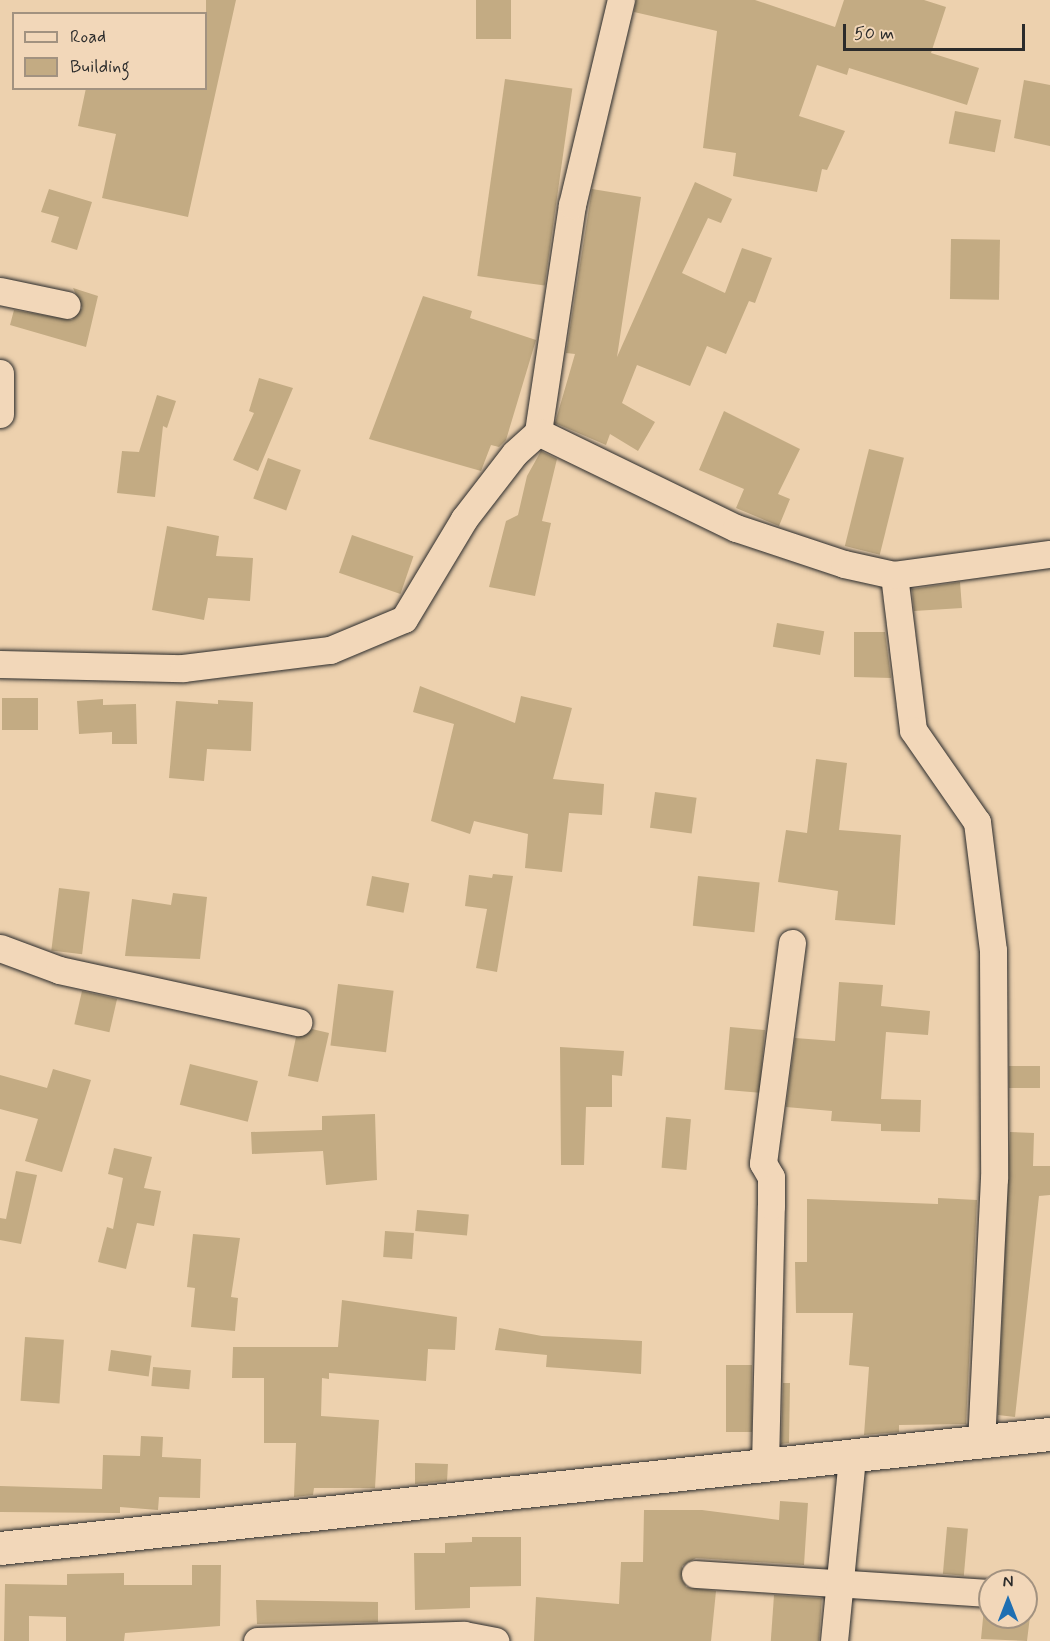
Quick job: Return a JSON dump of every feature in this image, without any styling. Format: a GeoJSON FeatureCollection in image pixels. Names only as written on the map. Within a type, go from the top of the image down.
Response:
{"type":"FeatureCollection","features":[{"type":"Feature","properties":{"kind":"street"},"geometry":{"type":"LineString","coordinates":[[0,664],[183,668],[330,650],[404,619],[464,519],[515,453],[538,432],[572,205],[621,0]]}},
{"type":"Feature","properties":{"kind":"street"},"geometry":{"type":"LineString","coordinates":[[0,291],[67,305]]}},
{"type":"Feature","properties":{"kind":"street"},"geometry":{"type":"LineString","coordinates":[[0,373],[0,414]]}},
{"type":"Feature","properties":{"kind":"street"},"geometry":{"type":"LineString","coordinates":[[538,432],[736,528],[844,564],[894,575],[1050,554]]}},
{"type":"Feature","properties":{"kind":"street"},"geometry":{"type":"LineString","coordinates":[[894,575],[913,730],[977,822],[993,950],[994,1178],[981,1440]]}},
{"type":"Feature","properties":{"kind":"street"},"geometry":{"type":"LineString","coordinates":[[765,1465],[771,1177],[763,1163],[792,943]]}},
{"type":"Feature","properties":{"kind":"street"},"geometry":{"type":"LineString","coordinates":[[0,948],[59,970],[298,1022]]}},
{"type":"Feature","properties":{"kind":"street"},"geometry":{"type":"LineString","coordinates":[[0,1548],[1050,1434]]}},
{"type":"Feature","properties":{"kind":"street"},"geometry":{"type":"LineString","coordinates":[[834,1641],[852,1456]]}},
{"type":"Feature","properties":{"kind":"street"},"geometry":{"type":"LineString","coordinates":[[695,1575],[838,1587],[978,1593]]}},
{"type":"Feature","properties":{"kind":"street"},"geometry":{"type":"LineString","coordinates":[[257,1641],[464,1635],[495,1641]]}},
{"type":"Feature","properties":{"kind":"building"},"geometry":{"type":"Polygon","coordinates":[[[206,0],[236,0],[188,217],[102,198],[116,134],[78,126],[86,90],[207,90],[206,0]]]}},
{"type":"Feature","properties":{"kind":"building"},"geometry":{"type":"Polygon","coordinates":[[[476,0],[511,0],[511,39],[476,39],[476,0]]]}},
{"type":"Feature","properties":{"kind":"building"},"geometry":{"type":"Polygon","coordinates":[[[636,0],[755,0],[835,27],[844,0],[924,0],[946,7],[931,53],[979,68],[967,105],[849,68],[847,75],[817,65],[799,116],[845,131],[827,170],[822,169],[817,192],[733,176],[736,153],[703,148],[717,31],[634,12],[636,0]]]}},
{"type":"Feature","properties":{"kind":"building"},"geometry":{"type":"Polygon","coordinates":[[[505,79],[572,88],[545,286],[477,276],[505,79]]]}},
{"type":"Feature","properties":{"kind":"building"},"geometry":{"type":"Polygon","coordinates":[[[1024,80],[1050,85],[1050,146],[1014,138],[1024,80]]]}},
{"type":"Feature","properties":{"kind":"building"},"geometry":{"type":"Polygon","coordinates":[[[955,111],[1001,120],[995,152],[949,143],[955,111]]]}},
{"type":"Feature","properties":{"kind":"building"},"geometry":{"type":"Polygon","coordinates":[[[695,182],[732,199],[721,223],[708,218],[682,273],[725,293],[742,248],[772,258],[755,303],[749,301],[726,354],[707,346],[690,386],[637,365],[622,403],[655,422],[638,451],[610,434],[606,445],[555,423],[575,354],[566,353],[592,189],[641,197],[617,357],[695,182]]]}},
{"type":"Feature","properties":{"kind":"building"},"geometry":{"type":"Polygon","coordinates":[[[49,189],[92,202],[77,250],[51,242],[59,217],[41,212],[49,189]]]}},
{"type":"Feature","properties":{"kind":"building"},"geometry":{"type":"Polygon","coordinates":[[[951,239],[1000,240],[999,300],[950,299],[951,239]]]}},
{"type":"Feature","properties":{"kind":"building"},"geometry":{"type":"Polygon","coordinates":[[[73,288],[98,296],[86,347],[10,325],[14,310],[72,320],[82,308],[73,288]]]}},
{"type":"Feature","properties":{"kind":"building"},"geometry":{"type":"Polygon","coordinates":[[[423,296],[472,311],[470,318],[536,340],[506,440],[499,447],[491,445],[481,471],[369,439],[423,296]]]}},
{"type":"Feature","properties":{"kind":"building"},"geometry":{"type":"Polygon","coordinates":[[[259,378],[293,388],[258,471],[233,460],[254,413],[249,411],[259,378]]]}},
{"type":"Feature","properties":{"kind":"building"},"geometry":{"type":"Polygon","coordinates":[[[157,395],[176,401],[167,428],[163,426],[155,497],[117,493],[122,451],[139,452],[157,395]]]}},
{"type":"Feature","properties":{"kind":"building"},"geometry":{"type":"Polygon","coordinates":[[[724,411],[800,449],[778,494],[790,499],[779,526],[736,508],[744,489],[699,470],[724,411]]]}},
{"type":"Feature","properties":{"kind":"building"},"geometry":{"type":"Polygon","coordinates":[[[869,449],[904,458],[880,555],[845,546],[869,449]]]}},
{"type":"Feature","properties":{"kind":"building"},"geometry":{"type":"Polygon","coordinates":[[[541,451],[557,459],[542,521],[551,523],[535,596],[489,587],[506,521],[518,515],[527,476],[541,451]]]}},
{"type":"Feature","properties":{"kind":"building"},"geometry":{"type":"Polygon","coordinates":[[[268,458],[301,470],[286,510],[253,498],[268,458]]]}},
{"type":"Feature","properties":{"kind":"building"},"geometry":{"type":"Polygon","coordinates":[[[167,526],[219,536],[216,556],[253,558],[250,601],[208,598],[204,620],[152,610],[167,526]]]}},
{"type":"Feature","properties":{"kind":"building"},"geometry":{"type":"Polygon","coordinates":[[[352,535],[413,556],[400,594],[339,573],[352,535]]]}},
{"type":"Feature","properties":{"kind":"building"},"geometry":{"type":"Polygon","coordinates":[[[960,582],[962,608],[914,611],[912,589],[960,582]]]}},
{"type":"Feature","properties":{"kind":"building"},"geometry":{"type":"Polygon","coordinates":[[[777,623],[824,631],[820,655],[773,647],[777,623]]]}},
{"type":"Feature","properties":{"kind":"building"},"geometry":{"type":"Polygon","coordinates":[[[854,632],[885,632],[891,678],[854,677],[854,632]]]}},
{"type":"Feature","properties":{"kind":"building"},"geometry":{"type":"Polygon","coordinates":[[[420,686],[515,723],[521,696],[572,708],[553,779],[604,784],[602,815],[569,813],[562,872],[525,868],[528,834],[474,821],[470,834],[431,821],[454,724],[413,712],[420,686]]]}},
{"type":"Feature","properties":{"kind":"building"},"geometry":{"type":"Polygon","coordinates":[[[2,698],[38,698],[38,730],[2,730],[2,698]]]}},
{"type":"Feature","properties":{"kind":"building"},"geometry":{"type":"Polygon","coordinates":[[[103,699],[103,705],[136,704],[137,744],[112,744],[112,732],[79,734],[77,701],[103,699]]]}},
{"type":"Feature","properties":{"kind":"building"},"geometry":{"type":"Polygon","coordinates":[[[218,700],[253,702],[251,751],[207,749],[204,781],[169,778],[176,701],[218,704],[218,700]]]}},
{"type":"Feature","properties":{"kind":"building"},"geometry":{"type":"Polygon","coordinates":[[[816,759],[847,763],[839,830],[901,835],[895,925],[835,920],[838,891],[778,882],[786,830],[807,833],[816,759]]]}},
{"type":"Feature","properties":{"kind":"building"},"geometry":{"type":"Polygon","coordinates":[[[655,792],[697,798],[692,833],[650,828],[655,792]]]}},
{"type":"Feature","properties":{"kind":"building"},"geometry":{"type":"Polygon","coordinates":[[[493,874],[513,876],[497,972],[476,968],[487,909],[465,906],[469,875],[492,878],[493,874]]]}},
{"type":"Feature","properties":{"kind":"building"},"geometry":{"type":"Polygon","coordinates":[[[372,876],[409,883],[404,913],[366,905],[372,876]]]}},
{"type":"Feature","properties":{"kind":"building"},"geometry":{"type":"Polygon","coordinates":[[[698,876],[760,882],[754,932],[693,926],[698,876]]]}},
{"type":"Feature","properties":{"kind":"building"},"geometry":{"type":"Polygon","coordinates":[[[59,888],[90,892],[82,954],[51,951],[59,888]]]}},
{"type":"Feature","properties":{"kind":"building"},"geometry":{"type":"Polygon","coordinates":[[[173,893],[207,897],[200,959],[125,956],[132,899],[171,905],[173,893]]]}},
{"type":"Feature","properties":{"kind":"building"},"geometry":{"type":"Polygon","coordinates":[[[839,982],[883,985],[881,1006],[930,1011],[928,1035],[886,1032],[881,1099],[921,1100],[920,1132],[881,1131],[881,1124],[831,1121],[832,1111],[786,1107],[795,1038],[835,1041],[839,982]]]}},
{"type":"Feature","properties":{"kind":"building"},"geometry":{"type":"Polygon","coordinates":[[[338,984],[394,991],[386,1052],[330,1046],[338,984]]]}},
{"type":"Feature","properties":{"kind":"building"},"geometry":{"type":"Polygon","coordinates":[[[82,991],[117,999],[109,1032],[74,1024],[82,991]]]}},
{"type":"Feature","properties":{"kind":"building"},"geometry":{"type":"Polygon","coordinates":[[[730,1027],[765,1030],[759,1093],[725,1090],[730,1027]]]}},
{"type":"Feature","properties":{"kind":"building"},"geometry":{"type":"Polygon","coordinates":[[[312,1029],[329,1033],[318,1082],[288,1076],[296,1037],[312,1029]]]}},
{"type":"Feature","properties":{"kind":"building"},"geometry":{"type":"Polygon","coordinates":[[[560,1047],[624,1051],[622,1076],[612,1075],[612,1107],[586,1107],[584,1165],[561,1165],[560,1047]]]}},
{"type":"Feature","properties":{"kind":"building"},"geometry":{"type":"Polygon","coordinates":[[[190,1064],[258,1081],[248,1122],[180,1105],[190,1064]]]}},
{"type":"Feature","properties":{"kind":"building"},"geometry":{"type":"Polygon","coordinates":[[[1009,1066],[1040,1066],[1040,1088],[1009,1088],[1009,1066]]]}},
{"type":"Feature","properties":{"kind":"building"},"geometry":{"type":"Polygon","coordinates":[[[53,1069],[91,1080],[62,1172],[25,1161],[38,1119],[0,1109],[0,1075],[47,1088],[53,1069]]]}},
{"type":"Feature","properties":{"kind":"building"},"geometry":{"type":"Polygon","coordinates":[[[375,1114],[377,1180],[326,1185],[323,1151],[252,1154],[251,1132],[322,1130],[322,1116],[375,1114]]]}},
{"type":"Feature","properties":{"kind":"building"},"geometry":{"type":"Polygon","coordinates":[[[666,1117],[691,1119],[686,1170],[662,1168],[666,1117]]]}},
{"type":"Feature","properties":{"kind":"building"},"geometry":{"type":"Polygon","coordinates":[[[1010,1132],[1034,1133],[1033,1166],[1050,1166],[1050,1195],[1039,1196],[1015,1417],[998,1415],[1010,1132]]]}},
{"type":"Feature","properties":{"kind":"building"},"geometry":{"type":"Polygon","coordinates":[[[114,1148],[152,1157],[144,1188],[161,1191],[154,1226],[137,1223],[126,1269],[98,1262],[107,1227],[113,1229],[123,1178],[108,1174],[114,1148]]]}},
{"type":"Feature","properties":{"kind":"building"},"geometry":{"type":"Polygon","coordinates":[[[16,1171],[37,1175],[21,1244],[0,1240],[0,1218],[6,1219],[16,1171]]]}},
{"type":"Feature","properties":{"kind":"building"},"geometry":{"type":"Polygon","coordinates":[[[938,1198],[977,1200],[966,1424],[899,1425],[899,1432],[864,1435],[869,1367],[849,1365],[853,1313],[796,1313],[795,1262],[807,1262],[807,1199],[938,1204],[938,1198]]]}},
{"type":"Feature","properties":{"kind":"building"},"geometry":{"type":"Polygon","coordinates":[[[417,1210],[469,1215],[467,1235],[415,1231],[417,1210]]]}},
{"type":"Feature","properties":{"kind":"building"},"geometry":{"type":"Polygon","coordinates":[[[385,1231],[414,1233],[412,1259],[383,1257],[385,1231]]]}},
{"type":"Feature","properties":{"kind":"building"},"geometry":{"type":"Polygon","coordinates":[[[193,1234],[240,1238],[231,1297],[238,1298],[235,1331],[191,1327],[195,1288],[187,1287],[193,1234]]]}},
{"type":"Feature","properties":{"kind":"building"},"geometry":{"type":"Polygon","coordinates":[[[342,1300],[457,1317],[455,1350],[428,1349],[426,1381],[329,1373],[329,1379],[322,1378],[321,1416],[379,1420],[375,1488],[314,1488],[313,1495],[294,1497],[296,1443],[264,1443],[264,1378],[232,1378],[233,1347],[338,1347],[342,1300]]]}},
{"type":"Feature","properties":{"kind":"building"},"geometry":{"type":"Polygon","coordinates":[[[499,1328],[542,1336],[642,1341],[641,1374],[546,1367],[547,1355],[495,1350],[499,1328]]]}},
{"type":"Feature","properties":{"kind":"building"},"geometry":{"type":"Polygon","coordinates":[[[25,1337],[64,1340],[59,1404],[21,1401],[25,1337]]]}},
{"type":"Feature","properties":{"kind":"building"},"geometry":{"type":"Polygon","coordinates":[[[111,1350],[152,1356],[149,1377],[108,1371],[111,1350]]]}},
{"type":"Feature","properties":{"kind":"building"},"geometry":{"type":"Polygon","coordinates":[[[726,1365],[752,1365],[752,1432],[726,1432],[726,1365]]]}},
{"type":"Feature","properties":{"kind":"building"},"geometry":{"type":"Polygon","coordinates":[[[153,1367],[191,1370],[189,1389],[151,1386],[153,1367]]]}},
{"type":"Feature","properties":{"kind":"building"},"geometry":{"type":"Polygon","coordinates":[[[783,1383],[790,1383],[789,1443],[781,1444],[783,1383]]]}},
{"type":"Feature","properties":{"kind":"building"},"geometry":{"type":"Polygon","coordinates":[[[141,1436],[163,1437],[162,1457],[201,1459],[200,1498],[159,1497],[158,1510],[120,1507],[120,1513],[0,1512],[0,1486],[102,1489],[103,1455],[140,1456],[141,1436]]]}},
{"type":"Feature","properties":{"kind":"building"},"geometry":{"type":"Polygon","coordinates":[[[415,1463],[448,1464],[447,1481],[415,1484],[415,1463]]]}},
{"type":"Feature","properties":{"kind":"building"},"geometry":{"type":"Polygon","coordinates":[[[780,1501],[808,1503],[804,1565],[696,1558],[682,1566],[686,1587],[716,1591],[711,1641],[534,1641],[536,1597],[619,1604],[621,1562],[643,1562],[644,1510],[702,1510],[779,1520],[780,1501]]]}},
{"type":"Feature","properties":{"kind":"building"},"geometry":{"type":"Polygon","coordinates":[[[947,1527],[968,1529],[964,1576],[943,1574],[947,1527]]]}},
{"type":"Feature","properties":{"kind":"building"},"geometry":{"type":"Polygon","coordinates":[[[472,1537],[521,1537],[521,1586],[470,1587],[470,1608],[415,1610],[414,1553],[445,1553],[445,1543],[472,1542],[472,1537]]]}},
{"type":"Feature","properties":{"kind":"building"},"geometry":{"type":"Polygon","coordinates":[[[192,1565],[221,1565],[220,1626],[125,1633],[124,1641],[66,1641],[66,1617],[29,1616],[29,1641],[4,1641],[5,1584],[67,1585],[67,1574],[124,1573],[124,1585],[192,1585],[192,1565]]]}},
{"type":"Feature","properties":{"kind":"building"},"geometry":{"type":"Polygon","coordinates":[[[774,1595],[822,1598],[819,1641],[771,1641],[774,1595]]]}},
{"type":"Feature","properties":{"kind":"building"},"geometry":{"type":"Polygon","coordinates":[[[256,1600],[378,1602],[378,1622],[257,1624],[256,1600]]]}},
{"type":"Feature","properties":{"kind":"building"},"geometry":{"type":"Polygon","coordinates":[[[982,1629],[1028,1629],[1027,1641],[981,1639],[982,1629]]]}}]}
